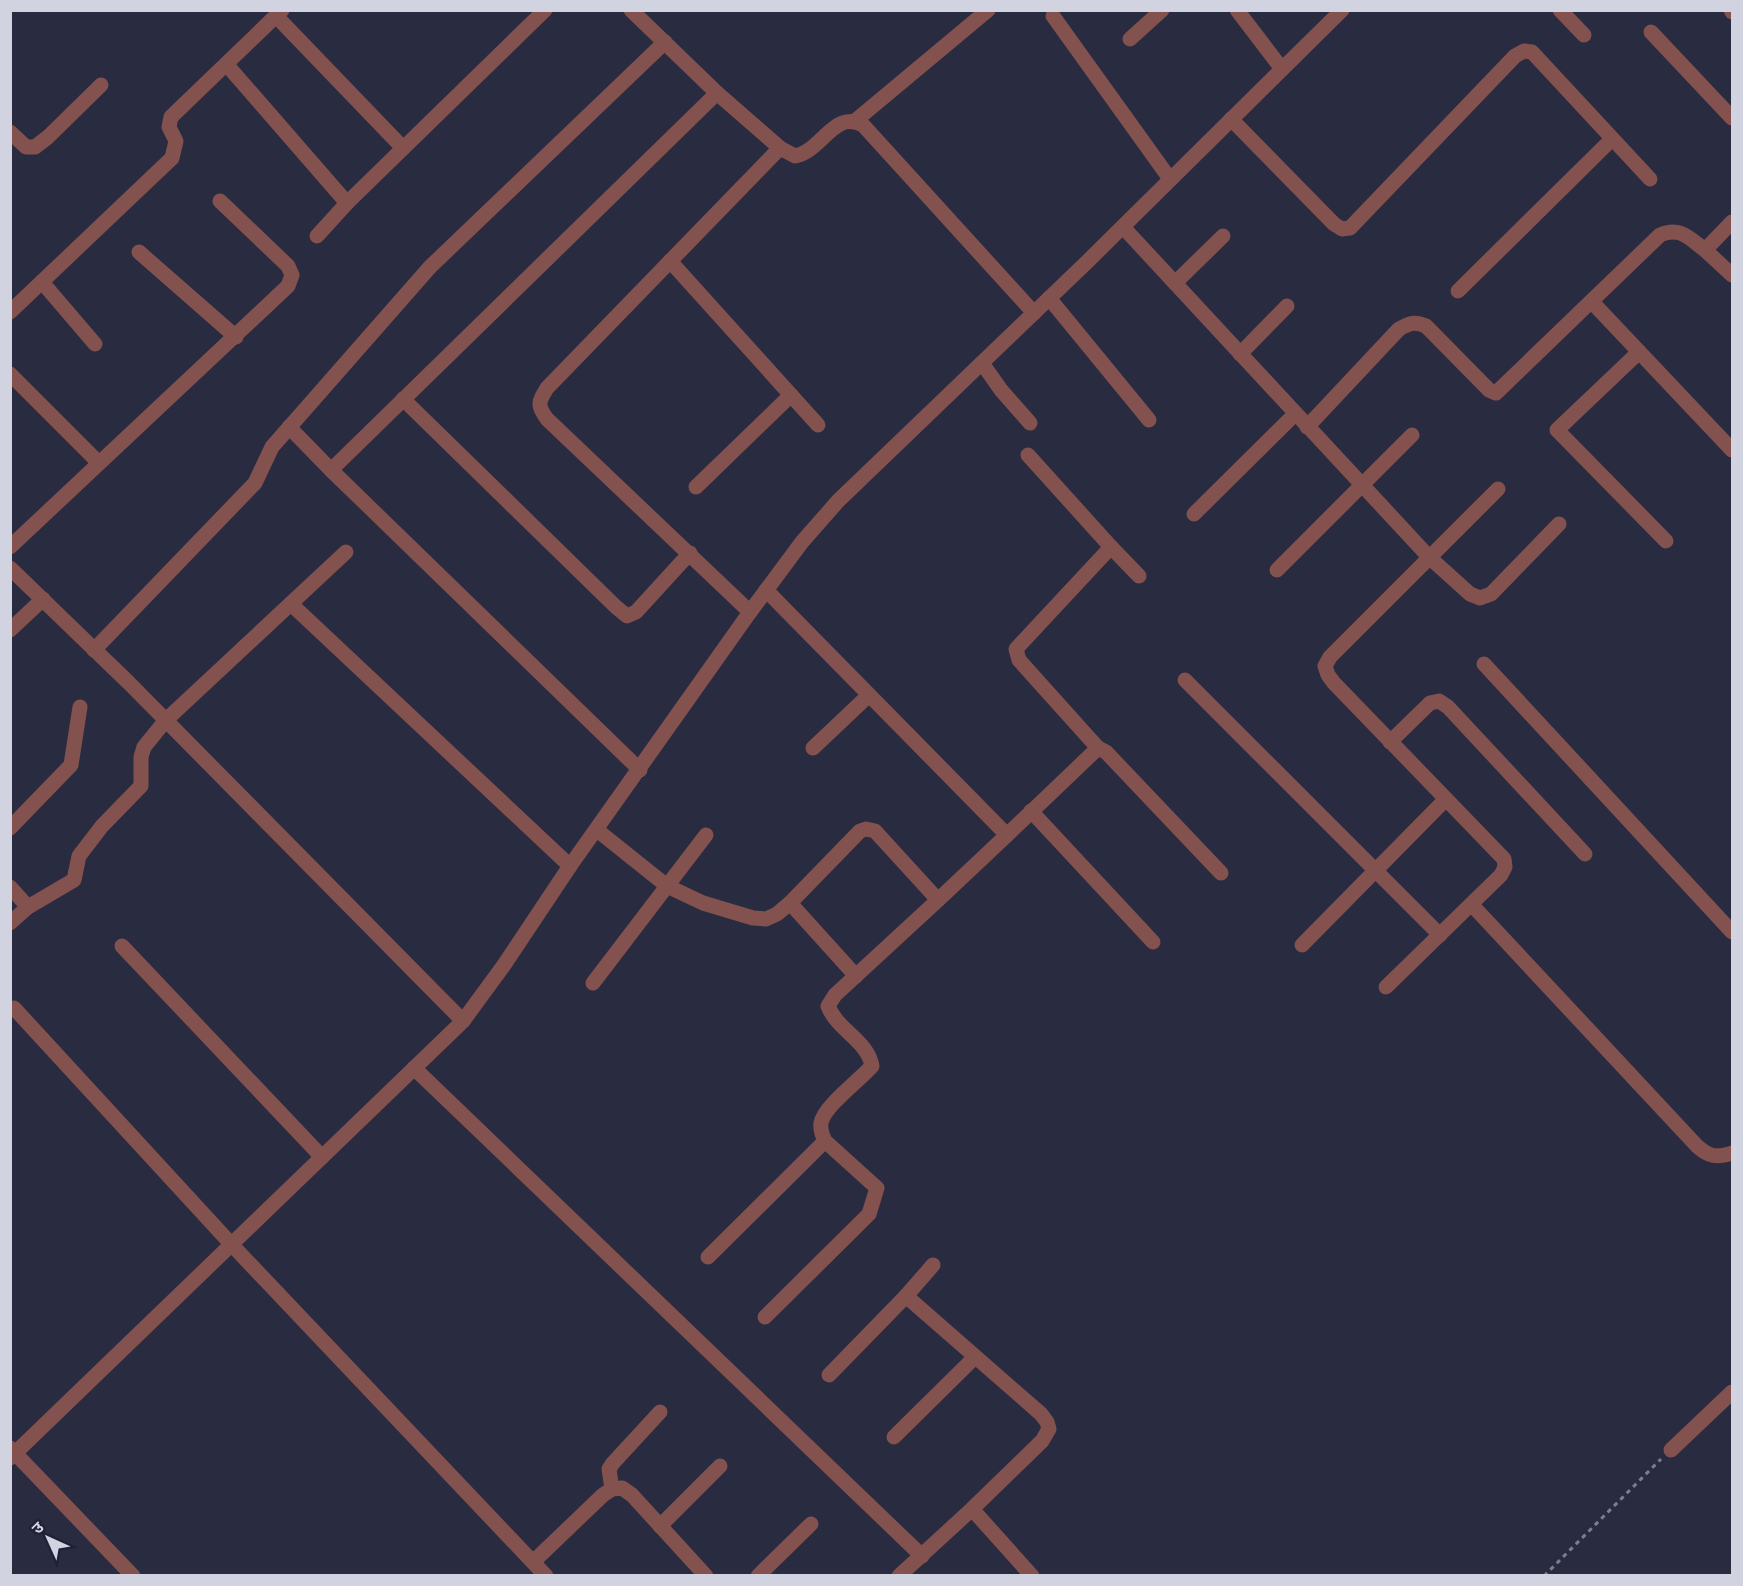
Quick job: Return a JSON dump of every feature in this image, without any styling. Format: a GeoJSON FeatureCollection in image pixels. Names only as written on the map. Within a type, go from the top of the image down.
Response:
{"type":"FeatureCollection","features":[{"type":"Feature","properties":{"kind":"street"},"geometry":{"type":"LineString","coordinates":[[317,236],[347,203],[545,10]]}},
{"type":"Feature","properties":{"kind":"street"},"geometry":{"type":"LineString","coordinates":[[855,121],[987,10]]}},
{"type":"Feature","properties":{"kind":"street"},"geometry":{"type":"LineString","coordinates":[[1130,39],[1162,10]]}},
{"type":"Feature","properties":{"kind":"street"},"geometry":{"type":"LineString","coordinates":[[1237,10],[1282,69]]}},
{"type":"Feature","properties":{"kind":"street"},"geometry":{"type":"LineString","coordinates":[[133,1575],[12,1453],[232,1245],[463,1021],[504,965],[570,866],[802,542],[838,501],[1034,313],[1342,10]]}},
{"type":"Feature","properties":{"kind":"street"},"geometry":{"type":"LineString","coordinates":[[1560,10],[1584,35]]}},
{"type":"Feature","properties":{"kind":"street"},"geometry":{"type":"LineString","coordinates":[[634,11],[717,93],[780,148],[795,156],[806,154],[839,124],[847,120],[863,125],[1034,313]]}},
{"type":"Feature","properties":{"kind":"street"},"geometry":{"type":"LineString","coordinates":[[10,312],[171,158],[176,141],[169,127],[171,117],[279,13],[403,148]]}},
{"type":"Feature","properties":{"kind":"street"},"geometry":{"type":"LineString","coordinates":[[1053,16],[1170,178]]}},
{"type":"Feature","properties":{"kind":"street"},"geometry":{"type":"LineString","coordinates":[[1651,32],[1732,117]]}},
{"type":"Feature","properties":{"kind":"street"},"geometry":{"type":"LineString","coordinates":[[94,650],[255,483],[272,447],[430,267],[665,42]]}},
{"type":"Feature","properties":{"kind":"street"},"geometry":{"type":"LineString","coordinates":[[1231,119],[1334,224],[1342,229],[1350,228],[1515,56],[1524,51],[1532,52],[1650,179]]}},
{"type":"Feature","properties":{"kind":"street"},"geometry":{"type":"LineString","coordinates":[[227,64],[347,203]]}},
{"type":"Feature","properties":{"kind":"street"},"geometry":{"type":"LineString","coordinates":[[10,132],[26,147],[35,147],[101,85]]}},
{"type":"Feature","properties":{"kind":"street"},"geometry":{"type":"LineString","coordinates":[[330,470],[717,93]]}},
{"type":"Feature","properties":{"kind":"street"},"geometry":{"type":"LineString","coordinates":[[1458,291],[1612,139]]}},
{"type":"Feature","properties":{"kind":"street"},"geometry":{"type":"LineString","coordinates":[[750,612],[547,419],[540,409],[539,401],[547,388],[780,148]]}},
{"type":"Feature","properties":{"kind":"street"},"geometry":{"type":"LineString","coordinates":[[10,548],[98,462],[236,337],[288,286],[292,275],[288,266],[219,201]]}},
{"type":"Feature","properties":{"kind":"street"},"geometry":{"type":"LineString","coordinates":[[1705,250],[1732,222]]}},
{"type":"Feature","properties":{"kind":"street"},"geometry":{"type":"LineString","coordinates":[[1123,226],[1429,557],[1470,594],[1480,598],[1491,594],[1559,524]]}},
{"type":"Feature","properties":{"kind":"street"},"geometry":{"type":"LineString","coordinates":[[1307,427],[1400,329],[1409,323],[1416,322],[1426,326],[1489,390],[1496,393],[1660,235],[1669,231],[1682,232],[1732,275]]}},
{"type":"Feature","properties":{"kind":"street"},"geometry":{"type":"LineString","coordinates":[[1175,283],[1223,236]]}},
{"type":"Feature","properties":{"kind":"street"},"geometry":{"type":"LineString","coordinates":[[139,252],[236,337]]}},
{"type":"Feature","properties":{"kind":"street"},"geometry":{"type":"LineString","coordinates":[[670,261],[818,424]]}},
{"type":"Feature","properties":{"kind":"street"},"geometry":{"type":"LineString","coordinates":[[42,282],[95,344]]}},
{"type":"Feature","properties":{"kind":"street"},"geometry":{"type":"LineString","coordinates":[[1049,298],[1149,420]]}},
{"type":"Feature","properties":{"kind":"street"},"geometry":{"type":"LineString","coordinates":[[1592,302],[1732,450]]}},
{"type":"Feature","properties":{"kind":"street"},"geometry":{"type":"LineString","coordinates":[[1240,354],[1287,306]]}},
{"type":"Feature","properties":{"kind":"street"},"geometry":{"type":"LineString","coordinates":[[1639,352],[1557,429],[1666,542]]}},
{"type":"Feature","properties":{"kind":"street"},"geometry":{"type":"LineString","coordinates":[[982,363],[1001,390],[1030,423]]}},
{"type":"Feature","properties":{"kind":"street"},"geometry":{"type":"LineString","coordinates":[[10,374],[98,462]]}},
{"type":"Feature","properties":{"kind":"street"},"geometry":{"type":"LineString","coordinates":[[696,487],[791,395]]}},
{"type":"Feature","properties":{"kind":"street"},"geometry":{"type":"LineString","coordinates":[[403,399],[627,616],[636,612],[690,553]]}},
{"type":"Feature","properties":{"kind":"street"},"geometry":{"type":"LineString","coordinates":[[1194,514],[1295,414]]}},
{"type":"Feature","properties":{"kind":"street"},"geometry":{"type":"LineString","coordinates":[[289,427],[330,470],[640,770]]}},
{"type":"Feature","properties":{"kind":"street"},"geometry":{"type":"LineString","coordinates":[[1277,570],[1412,435]]}},
{"type":"Feature","properties":{"kind":"street"},"geometry":{"type":"LineString","coordinates":[[1028,455],[1139,576]]}},
{"type":"Feature","properties":{"kind":"street"},"geometry":{"type":"LineString","coordinates":[[1386,987],[1501,875],[1504,859],[1334,683],[1324,666],[1330,657],[1498,489]]}},
{"type":"Feature","properties":{"kind":"street"},"geometry":{"type":"LineString","coordinates":[[1111,547],[1016,649],[1016,654],[1098,748],[1106,752],[1221,873]]}},
{"type":"Feature","properties":{"kind":"street"},"geometry":{"type":"LineString","coordinates":[[10,923],[28,907],[74,880],[79,856],[102,826],[141,786],[141,757],[144,747],[166,720],[346,552]]}},
{"type":"Feature","properties":{"kind":"street"},"geometry":{"type":"LineString","coordinates":[[10,568],[166,720],[463,1021]]}},
{"type":"Feature","properties":{"kind":"street"},"geometry":{"type":"LineString","coordinates":[[766,590],[1006,835]]}},
{"type":"Feature","properties":{"kind":"street"},"geometry":{"type":"LineString","coordinates":[[10,630],[43,599]]}},
{"type":"Feature","properties":{"kind":"street"},"geometry":{"type":"LineString","coordinates":[[291,604],[570,866]]}},
{"type":"Feature","properties":{"kind":"street"},"geometry":{"type":"LineString","coordinates":[[1484,664],[1732,932]]}},
{"type":"Feature","properties":{"kind":"street"},"geometry":{"type":"LineString","coordinates":[[1185,680],[1440,935]]}},
{"type":"Feature","properties":{"kind":"street"},"geometry":{"type":"LineString","coordinates":[[813,748],[869,695]]}},
{"type":"Feature","properties":{"kind":"street"},"geometry":{"type":"LineString","coordinates":[[1390,742],[1430,703],[1439,701],[1448,707],[1585,854]]}},
{"type":"Feature","properties":{"kind":"street"},"geometry":{"type":"LineString","coordinates":[[10,828],[71,765],[80,707]]}},
{"type":"Feature","properties":{"kind":"street"},"geometry":{"type":"LineString","coordinates":[[765,1317],[868,1214],[877,1188],[825,1141],[820,1131],[821,1120],[828,1109],[872,1066],[871,1055],[832,1016],[828,1006],[835,995],[1098,748]]}},
{"type":"Feature","properties":{"kind":"street"},"geometry":{"type":"LineString","coordinates":[[1302,945],[1374,869],[1445,800]]}},
{"type":"Feature","properties":{"kind":"street"},"geometry":{"type":"LineString","coordinates":[[1031,811],[1153,942]]}},
{"type":"Feature","properties":{"kind":"street"},"geometry":{"type":"LineString","coordinates":[[597,830],[667,886],[703,903],[753,918],[766,919],[777,914],[790,903],[860,831],[866,829],[875,831],[938,900]]}},
{"type":"Feature","properties":{"kind":"street"},"geometry":{"type":"LineString","coordinates":[[594,983],[706,835]]}},
{"type":"Feature","properties":{"kind":"street"},"geometry":{"type":"LineString","coordinates":[[10,887],[28,907]]}},
{"type":"Feature","properties":{"kind":"street"},"geometry":{"type":"LineString","coordinates":[[790,903],[856,976]]}},
{"type":"Feature","properties":{"kind":"street"},"geometry":{"type":"LineString","coordinates":[[1472,905],[1697,1146],[1706,1154],[1715,1157],[1732,1153]]}},
{"type":"Feature","properties":{"kind":"street"},"geometry":{"type":"LineString","coordinates":[[122,946],[322,1157]]}},
{"type":"Feature","properties":{"kind":"street"},"geometry":{"type":"LineString","coordinates":[[14,1008],[232,1245],[546,1575]]}},
{"type":"Feature","properties":{"kind":"street"},"geometry":{"type":"LineString","coordinates":[[414,1068],[922,1556]]}},
{"type":"Feature","properties":{"kind":"street"},"geometry":{"type":"LineString","coordinates":[[708,1257],[825,1141]]}},
{"type":"Feature","properties":{"kind":"street"},"geometry":{"type":"LineString","coordinates":[[829,1375],[933,1265]]}},
{"type":"Feature","properties":{"kind":"street"},"geometry":{"type":"LineString","coordinates":[[899,1575],[972,1509],[1041,1441],[1049,1430],[1041,1414],[906,1296]]}},
{"type":"Feature","properties":{"kind":"street"},"geometry":{"type":"LineString","coordinates":[[894,1437],[975,1357]]}},
{"type":"Feature","properties":{"kind":"street"},"geometry":{"type":"LineString","coordinates":[[1671,1450],[1732,1392]]}},
{"type":"Feature","properties":{"kind":"street"},"geometry":{"type":"LineString","coordinates":[[612,1489],[609,1469],[660,1412]]}},
{"type":"Feature","properties":{"kind":"street"},"geometry":{"type":"LineString","coordinates":[[660,1526],[720,1466]]}},
{"type":"Feature","properties":{"kind":"street"},"geometry":{"type":"LineString","coordinates":[[533,1562],[612,1489],[622,1488],[706,1575]]}},
{"type":"Feature","properties":{"kind":"street"},"geometry":{"type":"LineString","coordinates":[[972,1509],[1032,1575]]}},
{"type":"Feature","properties":{"kind":"street"},"geometry":{"type":"LineString","coordinates":[[758,1575],[811,1524]]}},
{"type":"Feature","properties":{"kind":"path"},"geometry":{"type":"LineString","coordinates":[[1544,1575],[1671,1450]]}}]}
